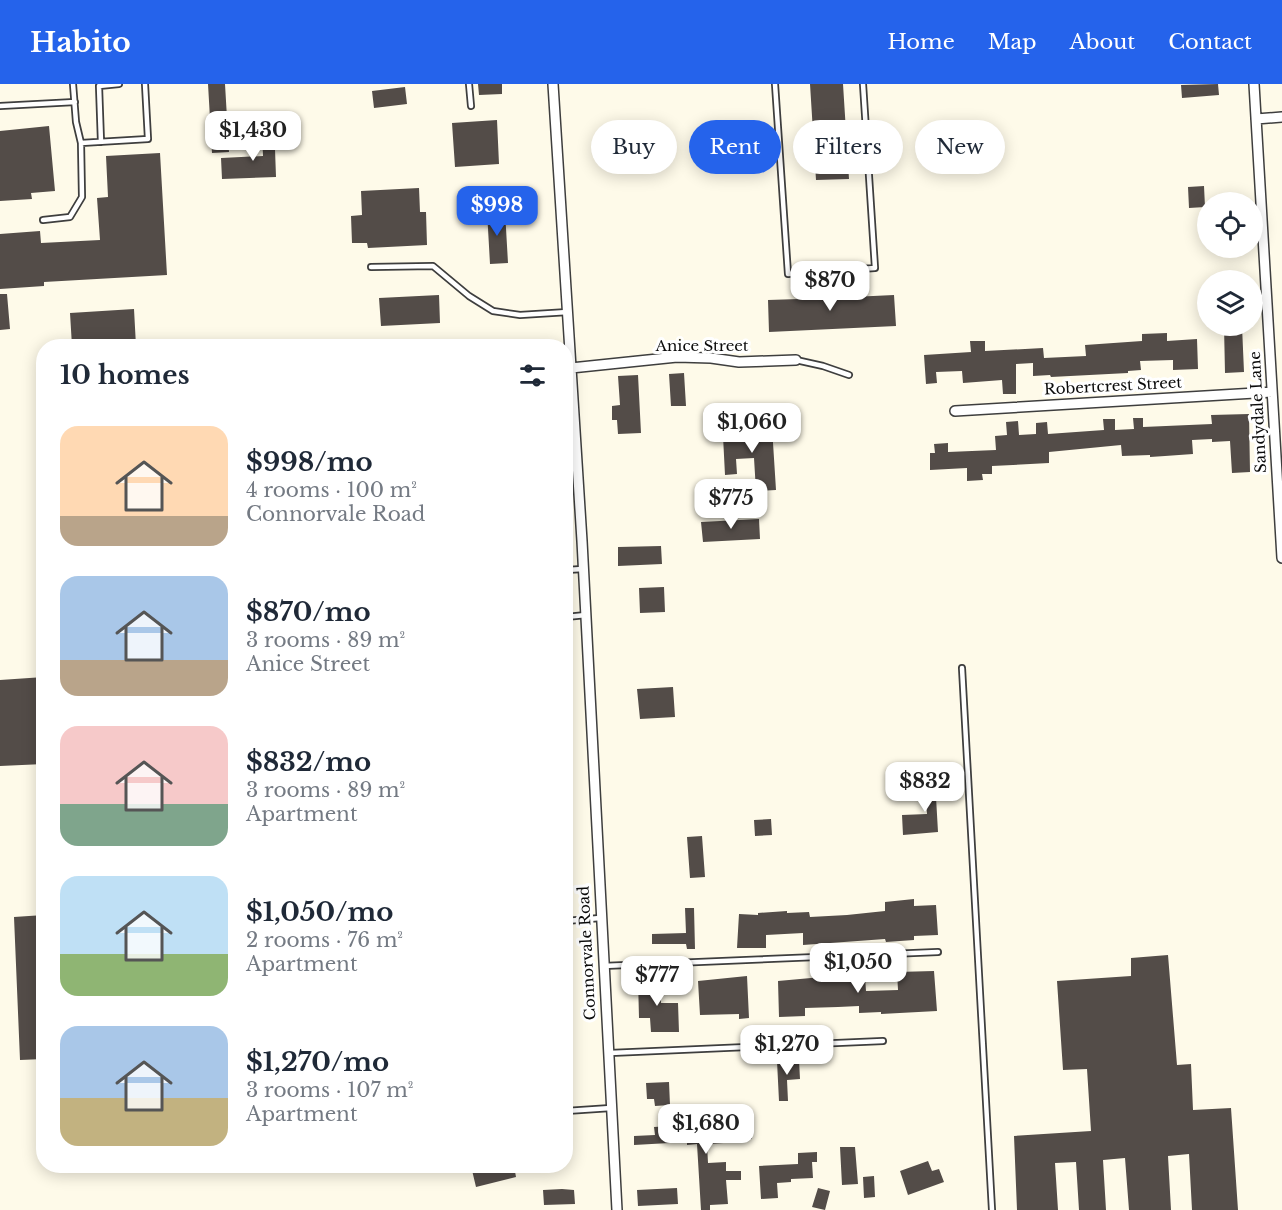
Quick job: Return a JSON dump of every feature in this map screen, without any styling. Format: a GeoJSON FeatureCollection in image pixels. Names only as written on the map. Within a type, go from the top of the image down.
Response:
{"type":"FeatureCollection","features":[{"type":"Feature","properties":{"kind":"street","name":"Connorvale Road"},"geometry":{"type":"LineString","coordinates":[[553,84],[569,339]]}},
{"type":"Feature","properties":{"kind":"street","name":"Sandydale Lane"},"geometry":{"type":"LineString","coordinates":[[1254,84],[1282,558]]}},
{"type":"Feature","properties":{"kind":"street"},"geometry":{"type":"LineString","coordinates":[[1256,119],[1282,117]]}},
{"type":"Feature","properties":{"kind":"street","name":"Anice Street"},"geometry":{"type":"LineString","coordinates":[[573,368],[676,357],[739,362],[796,360]]}},
{"type":"Feature","properties":{"kind":"street","name":"Robertcrest Street"},"geometry":{"type":"LineString","coordinates":[[955,411],[1272,392]]}},
{"type":"Feature","properties":{"kind":"street","name":"Connorvale Road"},"geometry":{"type":"LineString","coordinates":[[573,402],[617,1210]]}},
{"type":"Feature","properties":{"kind":"lane"},"geometry":{"type":"LineString","coordinates":[[43,220],[70,217],[82,198],[81,143],[76,122],[73,84]]}},
{"type":"Feature","properties":{"kind":"lane"},"geometry":{"type":"LineString","coordinates":[[101,142],[99,86],[119,84]]}},
{"type":"Feature","properties":{"kind":"lane"},"geometry":{"type":"LineString","coordinates":[[81,143],[148,140],[145,84]]}},
{"type":"Feature","properties":{"kind":"lane"},"geometry":{"type":"LineString","coordinates":[[469,84],[471,106]]}},
{"type":"Feature","properties":{"kind":"lane"},"geometry":{"type":"LineString","coordinates":[[775,84],[788,274],[875,268],[863,84]]}},
{"type":"Feature","properties":{"kind":"lane"},"geometry":{"type":"LineString","coordinates":[[0,106],[75,102]]}},
{"type":"Feature","properties":{"kind":"lane"},"geometry":{"type":"LineString","coordinates":[[372,267],[432,266],[469,296],[493,311],[520,315],[568,312]]}},
{"type":"Feature","properties":{"kind":"lane"},"geometry":{"type":"LineString","coordinates":[[796,360],[849,375]]}},
{"type":"Feature","properties":{"kind":"lane"},"geometry":{"type":"LineString","coordinates":[[573,570],[583,569]]}},
{"type":"Feature","properties":{"kind":"lane"},"geometry":{"type":"LineString","coordinates":[[573,616],[586,615]]}},
{"type":"Feature","properties":{"kind":"lane"},"geometry":{"type":"LineString","coordinates":[[962,668],[992,1210]]}},
{"type":"Feature","properties":{"kind":"lane"},"geometry":{"type":"LineString","coordinates":[[573,920],[600,918]]}},
{"type":"Feature","properties":{"kind":"lane"},"geometry":{"type":"LineString","coordinates":[[603,966],[938,952]]}},
{"type":"Feature","properties":{"kind":"lane"},"geometry":{"type":"LineString","coordinates":[[608,1053],[883,1041]]}},
{"type":"Feature","properties":{"kind":"lane"},"geometry":{"type":"LineString","coordinates":[[573,1111],[611,1108]]}},
{"type":"Feature","properties":{"kind":"building"},"geometry":{"type":"Polygon","coordinates":[[[208,84],[225,84],[229,152],[212,153],[208,84]]]}},
{"type":"Feature","properties":{"kind":"building"},"geometry":{"type":"Polygon","coordinates":[[[478,84],[502,84],[502,94],[479,95],[478,84]]]}},
{"type":"Feature","properties":{"kind":"building"},"geometry":{"type":"Polygon","coordinates":[[[810,84],[843,84],[845,120],[812,120],[810,84]]]}},
{"type":"Feature","properties":{"kind":"building"},"geometry":{"type":"Polygon","coordinates":[[[1218,84],[1219,95],[1182,98],[1181,85],[1218,84]]]}},
{"type":"Feature","properties":{"kind":"building"},"geometry":{"type":"Polygon","coordinates":[[[405,87],[407,104],[374,108],[372,91],[405,87]]]}},
{"type":"Feature","properties":{"kind":"building"},"geometry":{"type":"Polygon","coordinates":[[[497,120],[499,164],[455,167],[452,123],[497,120]]]}},
{"type":"Feature","properties":{"kind":"building"},"geometry":{"type":"Polygon","coordinates":[[[49,126],[55,191],[31,193],[32,199],[0,201],[0,131],[49,126]]]}},
{"type":"Feature","properties":{"kind":"building"},"geometry":{"type":"Polygon","coordinates":[[[262,134],[277,134],[276,177],[222,179],[221,158],[263,156],[262,134]]]}},
{"type":"Feature","properties":{"kind":"building"},"geometry":{"type":"Polygon","coordinates":[[[160,153],[167,275],[44,282],[44,286],[0,289],[0,234],[40,231],[41,243],[100,240],[97,198],[108,197],[106,156],[160,153]]]}},
{"type":"Feature","properties":{"kind":"building"},"geometry":{"type":"Polygon","coordinates":[[[816,174],[849,174],[849,179],[816,180],[816,174]]]}},
{"type":"Feature","properties":{"kind":"building"},"geometry":{"type":"Polygon","coordinates":[[[1204,186],[1204,192],[1197,192],[1197,208],[1189,208],[1188,187],[1204,186]]]}},
{"type":"Feature","properties":{"kind":"building"},"geometry":{"type":"Polygon","coordinates":[[[419,188],[420,212],[426,212],[427,245],[368,248],[367,243],[352,243],[351,216],[362,215],[361,191],[419,188]]]}},
{"type":"Feature","properties":{"kind":"building"},"geometry":{"type":"Polygon","coordinates":[[[487,211],[505,211],[508,263],[490,264],[487,211]]]}},
{"type":"Feature","properties":{"kind":"building"},"geometry":{"type":"Polygon","coordinates":[[[831,289],[831,298],[894,295],[896,326],[769,332],[768,300],[799,299],[798,291],[831,289]]]}},
{"type":"Feature","properties":{"kind":"building"},"geometry":{"type":"Polygon","coordinates":[[[0,294],[7,294],[10,329],[0,330],[0,294]]]}},
{"type":"Feature","properties":{"kind":"building"},"geometry":{"type":"Polygon","coordinates":[[[439,295],[440,323],[381,326],[379,298],[439,295]]]}},
{"type":"Feature","properties":{"kind":"building"},"geometry":{"type":"Polygon","coordinates":[[[134,309],[136,339],[72,339],[70,313],[134,309]]]}},
{"type":"Feature","properties":{"kind":"building"},"geometry":{"type":"Polygon","coordinates":[[[1167,333],[1167,341],[1197,339],[1198,369],[1173,370],[1173,360],[1140,361],[1141,370],[1128,371],[1128,373],[1051,377],[1050,375],[1033,376],[1033,363],[1016,364],[1016,394],[1003,394],[1002,380],[963,383],[962,371],[936,372],[937,383],[926,384],[924,355],[971,352],[970,341],[985,341],[985,351],[1043,348],[1044,358],[1086,356],[1085,345],[1142,341],[1142,334],[1167,333]]]}},
{"type":"Feature","properties":{"kind":"building"},"geometry":{"type":"Polygon","coordinates":[[[1224,336],[1242,336],[1244,372],[1225,373],[1224,336]]]}},
{"type":"Feature","properties":{"kind":"building"},"geometry":{"type":"Polygon","coordinates":[[[684,373],[686,406],[671,406],[669,374],[684,373]]]}},
{"type":"Feature","properties":{"kind":"building"},"geometry":{"type":"Polygon","coordinates":[[[638,375],[641,433],[618,434],[617,420],[612,420],[612,406],[620,405],[618,376],[638,375]]]}},
{"type":"Feature","properties":{"kind":"building"},"geometry":{"type":"Polygon","coordinates":[[[1249,414],[1250,472],[1232,473],[1230,441],[1212,442],[1212,439],[1192,440],[1193,454],[1122,456],[1121,445],[1049,452],[1049,463],[992,466],[992,474],[982,474],[983,480],[967,481],[967,468],[930,470],[930,453],[935,453],[934,444],[948,443],[948,452],[996,450],[995,436],[1007,435],[1006,422],[1018,421],[1019,435],[1036,434],[1036,423],[1047,422],[1048,434],[1104,430],[1103,419],[1115,419],[1115,430],[1134,429],[1133,418],[1143,418],[1143,427],[1212,424],[1211,415],[1249,414]]]}},
{"type":"Feature","properties":{"kind":"building"},"geometry":{"type":"Polygon","coordinates":[[[772,427],[776,490],[756,491],[754,458],[736,459],[737,474],[725,475],[723,436],[733,435],[733,429],[772,427]]]}},
{"type":"Feature","properties":{"kind":"building"},"geometry":{"type":"Polygon","coordinates":[[[759,519],[760,539],[703,542],[701,522],[759,519]]]}},
{"type":"Feature","properties":{"kind":"building"},"geometry":{"type":"Polygon","coordinates":[[[661,546],[662,564],[618,566],[618,547],[661,546]]]}},
{"type":"Feature","properties":{"kind":"building"},"geometry":{"type":"Polygon","coordinates":[[[664,587],[665,612],[640,613],[639,588],[664,587]]]}},
{"type":"Feature","properties":{"kind":"building"},"geometry":{"type":"Polygon","coordinates":[[[36,678],[36,764],[0,766],[0,680],[36,678]]]}},
{"type":"Feature","properties":{"kind":"building"},"geometry":{"type":"Polygon","coordinates":[[[673,687],[675,717],[640,719],[637,689],[673,687]]]}},
{"type":"Feature","properties":{"kind":"building"},"geometry":{"type":"Polygon","coordinates":[[[943,783],[944,797],[936,797],[938,832],[903,835],[902,815],[927,814],[925,784],[943,783]]]}},
{"type":"Feature","properties":{"kind":"building"},"geometry":{"type":"Polygon","coordinates":[[[771,819],[772,835],[755,836],[754,820],[771,819]]]}},
{"type":"Feature","properties":{"kind":"building"},"geometry":{"type":"Polygon","coordinates":[[[702,836],[705,877],[690,878],[687,837],[702,836]]]}},
{"type":"Feature","properties":{"kind":"building"},"geometry":{"type":"Polygon","coordinates":[[[914,899],[914,906],[936,905],[938,935],[914,936],[914,940],[886,942],[885,939],[803,945],[803,933],[766,935],[766,948],[737,948],[739,914],[758,915],[758,913],[787,911],[787,913],[809,912],[810,917],[847,915],[885,911],[885,902],[914,899]]]}},
{"type":"Feature","properties":{"kind":"building"},"geometry":{"type":"Polygon","coordinates":[[[685,908],[694,908],[695,949],[687,949],[686,944],[652,944],[652,934],[686,933],[685,908]]]}},
{"type":"Feature","properties":{"kind":"building"},"geometry":{"type":"Polygon","coordinates":[[[36,916],[36,1059],[20,1060],[14,917],[36,916]]]}},
{"type":"Feature","properties":{"kind":"building"},"geometry":{"type":"Polygon","coordinates":[[[1168,955],[1177,1065],[1191,1064],[1193,1110],[1231,1108],[1238,1210],[1192,1210],[1189,1154],[1168,1156],[1171,1210],[1129,1210],[1125,1158],[1103,1160],[1106,1210],[1079,1210],[1076,1162],[1055,1163],[1058,1210],[1017,1210],[1014,1136],[1091,1131],[1087,1069],[1063,1070],[1057,981],[1131,976],[1131,958],[1168,955]]]}},
{"type":"Feature","properties":{"kind":"building"},"geometry":{"type":"Polygon","coordinates":[[[853,969],[854,977],[865,977],[866,991],[898,990],[897,972],[934,971],[937,1011],[881,1014],[881,1012],[859,1013],[859,1006],[805,1008],[805,1016],[779,1017],[778,981],[844,975],[843,970],[853,969]]]}},
{"type":"Feature","properties":{"kind":"building"},"geometry":{"type":"Polygon","coordinates":[[[747,976],[749,1018],[739,1019],[739,1014],[700,1015],[698,981],[747,976]]]}},
{"type":"Feature","properties":{"kind":"building"},"geometry":{"type":"Polygon","coordinates":[[[638,979],[660,979],[661,1003],[678,1003],[679,1032],[651,1032],[650,1018],[639,1018],[638,979]]]}},
{"type":"Feature","properties":{"kind":"building"},"geometry":{"type":"Polygon","coordinates":[[[799,1060],[800,1079],[787,1080],[788,1101],[779,1101],[777,1061],[799,1060]]]}},
{"type":"Feature","properties":{"kind":"building"},"geometry":{"type":"Polygon","coordinates":[[[669,1082],[670,1105],[655,1106],[654,1099],[647,1099],[646,1083],[669,1082]]]}},
{"type":"Feature","properties":{"kind":"building"},"geometry":{"type":"Polygon","coordinates":[[[739,1108],[750,1108],[752,1139],[707,1144],[708,1163],[726,1162],[726,1171],[741,1171],[741,1180],[726,1180],[728,1204],[710,1205],[710,1210],[701,1210],[697,1144],[687,1145],[687,1142],[634,1145],[634,1136],[655,1135],[654,1127],[670,1126],[671,1130],[740,1129],[739,1108]]]}},
{"type":"Feature","properties":{"kind":"building"},"geometry":{"type":"Polygon","coordinates":[[[840,1147],[855,1147],[858,1184],[842,1185],[840,1147]]]}},
{"type":"Feature","properties":{"kind":"building"},"geometry":{"type":"Polygon","coordinates":[[[817,1152],[817,1162],[812,1162],[813,1178],[791,1179],[791,1182],[777,1183],[778,1198],[761,1199],[759,1166],[798,1164],[798,1153],[817,1152]]]}},
{"type":"Feature","properties":{"kind":"building"},"geometry":{"type":"Polygon","coordinates":[[[928,1161],[932,1171],[939,1169],[944,1182],[908,1195],[900,1171],[928,1161]]]}},
{"type":"Feature","properties":{"kind":"building"},"geometry":{"type":"Polygon","coordinates":[[[473,1173],[515,1173],[516,1177],[476,1187],[473,1173]]]}},
{"type":"Feature","properties":{"kind":"building"},"geometry":{"type":"Polygon","coordinates":[[[874,1176],[875,1197],[864,1198],[863,1177],[874,1176]]]}},
{"type":"Feature","properties":{"kind":"building"},"geometry":{"type":"Polygon","coordinates":[[[677,1188],[678,1204],[638,1206],[637,1190],[677,1188]]]}},
{"type":"Feature","properties":{"kind":"building"},"geometry":{"type":"Polygon","coordinates":[[[818,1188],[830,1191],[825,1210],[812,1207],[818,1188]]]}},
{"type":"Feature","properties":{"kind":"building"},"geometry":{"type":"Polygon","coordinates":[[[543,1190],[574,1190],[575,1204],[544,1205],[543,1190]]]}}]}
